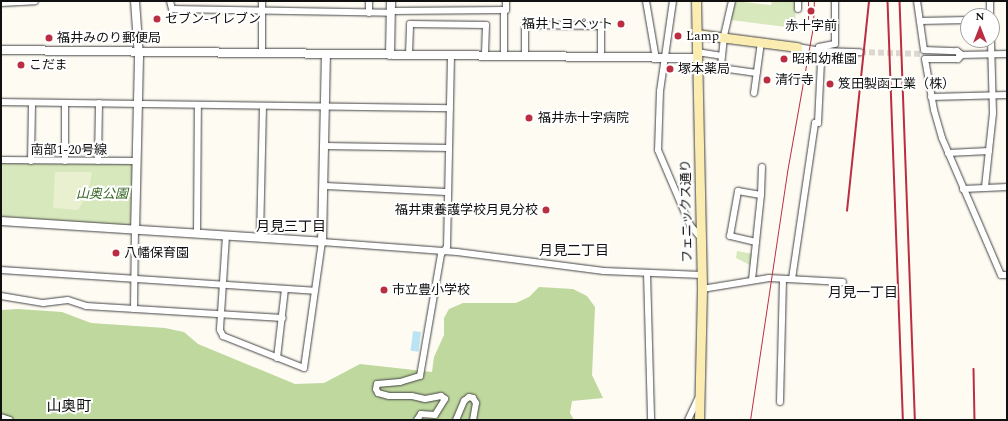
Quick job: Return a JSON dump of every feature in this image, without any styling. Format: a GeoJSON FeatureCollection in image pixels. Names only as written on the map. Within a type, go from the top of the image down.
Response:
{"type":"FeatureCollection","features":[{"type":"Feature","properties":{"kind":"main road","name":"フェニックス通り"},"geometry":{"type":"LineString","coordinates":[[696,1],[702,274],[699,420]]}},
{"type":"Feature","properties":{"kind":"main road"},"geometry":{"type":"LineString","coordinates":[[697,34],[797,47]]}},
{"type":"Feature","properties":{"kind":"street"},"geometry":{"type":"LineString","coordinates":[[1,3],[35,1]]}},
{"type":"Feature","properties":{"kind":"street"},"geometry":{"type":"LineString","coordinates":[[134,309],[139,52],[135,1]]}},
{"type":"Feature","properties":{"kind":"street"},"geometry":{"type":"LineString","coordinates":[[170,1],[172,9],[262,12],[369,13],[504,10]]}},
{"type":"Feature","properties":{"kind":"street"},"geometry":{"type":"LineString","coordinates":[[262,1],[262,53]]}},
{"type":"Feature","properties":{"kind":"street"},"geometry":{"type":"LineString","coordinates":[[369,1],[369,13]]}},
{"type":"Feature","properties":{"kind":"street"},"geometry":{"type":"LineString","coordinates":[[390,55],[391,1]]}},
{"type":"Feature","properties":{"kind":"street"},"geometry":{"type":"LineString","coordinates":[[504,56],[504,10],[506,10],[506,1]]}},
{"type":"Feature","properties":{"kind":"street"},"geometry":{"type":"LineString","coordinates":[[646,1],[660,59]]}},
{"type":"Feature","properties":{"kind":"street"},"geometry":{"type":"LineString","coordinates":[[673,1],[660,59],[658,150],[690,225],[701,238]]}},
{"type":"Feature","properties":{"kind":"street"},"geometry":{"type":"LineString","coordinates":[[732,1],[724,37],[721,68],[757,73]]}},
{"type":"Feature","properties":{"kind":"street"},"geometry":{"type":"LineString","coordinates":[[798,1],[798,9]]}},
{"type":"Feature","properties":{"kind":"street"},"geometry":{"type":"LineString","coordinates":[[818,50],[820,47],[835,44],[835,1]]}},
{"type":"Feature","properties":{"kind":"street"},"geometry":{"type":"LineString","coordinates":[[917,1],[924,50],[957,52],[962,55]]}},
{"type":"Feature","properties":{"kind":"street"},"geometry":{"type":"LineString","coordinates":[[920,21],[960,20]]}},
{"type":"Feature","properties":{"kind":"street"},"geometry":{"type":"LineString","coordinates":[[410,55],[410,24],[486,26],[485,56]]}},
{"type":"Feature","properties":{"kind":"street"},"geometry":{"type":"LineString","coordinates":[[525,57],[525,26],[601,26],[601,58]]}},
{"type":"Feature","properties":{"kind":"street"},"geometry":{"type":"LineString","coordinates":[[754,93],[761,42]]}},
{"type":"Feature","properties":{"kind":"street"},"geometry":{"type":"LineString","coordinates":[[797,47],[818,50],[860,52]]}},
{"type":"Feature","properties":{"kind":"street"},"geometry":{"type":"LineString","coordinates":[[985,187],[993,113],[991,48]]}},
{"type":"Feature","properties":{"kind":"street"},"geometry":{"type":"LineString","coordinates":[[1,50],[660,59],[697,55],[722,56]]}},
{"type":"Feature","properties":{"kind":"street"},"geometry":{"type":"LineString","coordinates":[[792,279],[815,123],[818,123],[821,61],[818,50]]}},
{"type":"Feature","properties":{"kind":"street"},"geometry":{"type":"LineString","coordinates":[[226,236],[220,313],[220,330],[223,336],[304,368],[322,242],[326,54]]}},
{"type":"Feature","properties":{"kind":"street"},"geometry":{"type":"LineString","coordinates":[[924,54],[1007,54]]}},
{"type":"Feature","properties":{"kind":"street"},"geometry":{"type":"LineString","coordinates":[[962,55],[958,59],[925,59],[931,97],[948,153],[963,189],[1002,275],[1007,275]]}},
{"type":"Feature","properties":{"kind":"street"},"geometry":{"type":"LineString","coordinates":[[417,420],[421,414],[436,415],[444,399],[441,396],[425,399],[412,396],[389,396],[378,392],[376,389],[377,384],[400,382],[420,376],[441,254],[447,247],[451,56]]}},
{"type":"Feature","properties":{"kind":"street"},"geometry":{"type":"LineString","coordinates":[[931,97],[1007,95]]}},
{"type":"Feature","properties":{"kind":"street"},"geometry":{"type":"LineString","coordinates":[[1,102],[450,108]]}},
{"type":"Feature","properties":{"kind":"street"},"geometry":{"type":"LineString","coordinates":[[31,161],[32,103]]}},
{"type":"Feature","properties":{"kind":"street"},"geometry":{"type":"LineString","coordinates":[[65,103],[65,161]]}},
{"type":"Feature","properties":{"kind":"street"},"geometry":{"type":"LineString","coordinates":[[98,161],[99,104]]}},
{"type":"Feature","properties":{"kind":"street"},"geometry":{"type":"LineString","coordinates":[[197,234],[198,105]]}},
{"type":"Feature","properties":{"kind":"street"},"geometry":{"type":"LineString","coordinates":[[260,238],[263,106]]}},
{"type":"Feature","properties":{"kind":"street"},"geometry":{"type":"LineString","coordinates":[[325,146],[449,148]]}},
{"type":"Feature","properties":{"kind":"street"},"geometry":{"type":"LineString","coordinates":[[948,153],[989,151]]}},
{"type":"Feature","properties":{"kind":"street","name":"南部1-20号線"},"geometry":{"type":"LineString","coordinates":[[1,160],[136,162]]}},
{"type":"Feature","properties":{"kind":"street"},"geometry":{"type":"LineString","coordinates":[[752,280],[761,195],[762,167]]}},
{"type":"Feature","properties":{"kind":"street"},"geometry":{"type":"LineString","coordinates":[[324,186],[448,192]]}},
{"type":"Feature","properties":{"kind":"street"},"geometry":{"type":"LineString","coordinates":[[963,189],[1007,186]]}},
{"type":"Feature","properties":{"kind":"street"},"geometry":{"type":"LineString","coordinates":[[756,242],[730,236],[738,191],[761,195]]}},
{"type":"Feature","properties":{"kind":"street"},"geometry":{"type":"LineString","coordinates":[[1,221],[444,251],[604,271],[702,274]]}},
{"type":"Feature","properties":{"kind":"street"},"geometry":{"type":"LineString","coordinates":[[1,270],[314,291]]}},
{"type":"Feature","properties":{"kind":"street"},"geometry":{"type":"LineString","coordinates":[[647,273],[651,420]]}},
{"type":"Feature","properties":{"kind":"street"},"geometry":{"type":"LineString","coordinates":[[702,289],[769,278],[843,282]]}},
{"type":"Feature","properties":{"kind":"street"},"geometry":{"type":"LineString","coordinates":[[780,402],[783,279]]}},
{"type":"Feature","properties":{"kind":"street"},"geometry":{"type":"LineString","coordinates":[[277,358],[283,318],[285,289]]}},
{"type":"Feature","properties":{"kind":"street"},"geometry":{"type":"LineString","coordinates":[[1,296],[43,303],[68,300],[86,306],[283,318]]}},
{"type":"Feature","properties":{"kind":"street"},"geometry":{"type":"LineString","coordinates":[[688,420],[699,396]]}},
{"type":"Feature","properties":{"kind":"street"},"geometry":{"type":"LineString","coordinates":[[456,420],[464,401],[469,397],[473,398],[476,403],[473,420]]}},
{"type":"Feature","properties":{"kind":"street"},"geometry":{"type":"LineString","coordinates":[[1,417],[10,420]]}},
{"type":"Feature","properties":{"kind":"green space"},"geometry":{"type":"Polygon","coordinates":[[[734,1],[771,5],[772,1],[796,1],[795,28],[731,20],[734,1]]]}},
{"type":"Feature","properties":{"kind":"green space","name":"山奥公園"},"geometry":{"type":"Polygon","coordinates":[[[1,163],[131,164],[133,167],[132,224],[130,226],[1,218],[1,163]]]}},
{"type":"Feature","properties":{"kind":"green space"},"geometry":{"type":"Polygon","coordinates":[[[55,172],[92,172],[88,194],[78,210],[53,208],[55,172]]]}},
{"type":"Feature","properties":{"kind":"green space"},"geometry":{"type":"Polygon","coordinates":[[[737,251],[753,254],[752,266],[736,258],[737,251]]]}},
{"type":"Feature","properties":{"kind":"green space"},"geometry":{"type":"Polygon","coordinates":[[[539,287],[573,289],[587,296],[595,307],[592,375],[603,398],[572,401],[570,413],[574,420],[1,420],[1,310],[18,309],[62,312],[91,323],[165,328],[184,332],[198,344],[295,384],[324,383],[360,364],[432,372],[434,357],[444,335],[444,318],[449,309],[463,303],[516,303],[529,297],[539,287]]]}},
{"type":"Feature","properties":{"kind":"water"},"geometry":{"type":"Polygon","coordinates":[[[413,331],[421,332],[419,352],[411,351],[413,331]]]}},
{"type":"Feature","properties":{"kind":"tunnel"},"geometry":{"type":"LineString","coordinates":[[860,52],[924,54]]}},
{"type":"Feature","properties":{"kind":"tram line"},"geometry":{"type":"LineString","coordinates":[[808,1],[808,19]]}},
{"type":"Feature","properties":{"kind":"tram line"},"geometry":{"type":"LineString","coordinates":[[750,420],[787,172],[813,26],[814,1]]}},
{"type":"Feature","properties":{"kind":"railway"},"geometry":{"type":"LineString","coordinates":[[847,211],[869,1]]}},
{"type":"Feature","properties":{"kind":"railway"},"geometry":{"type":"LineString","coordinates":[[888,1],[903,420]]}},
{"type":"Feature","properties":{"kind":"railway"},"geometry":{"type":"LineString","coordinates":[[900,1],[915,420]]}},
{"type":"Feature","properties":{"kind":"railway"},"geometry":{"type":"LineString","coordinates":[[974,369],[975,420]]}},
{"type":"Feature","properties":{"kind":"place","name":"赤十字前"},"geometry":{"type":"Point","coordinates":[811,11]}},
{"type":"Feature","properties":{"kind":"place","name":"セブン-イレブン"},"geometry":{"type":"Point","coordinates":[157,19]}},
{"type":"Feature","properties":{"kind":"place","name":"福井トヨペット"},"geometry":{"type":"Point","coordinates":[621,24]}},
{"type":"Feature","properties":{"kind":"place","name":"Lamp"},"geometry":{"type":"Point","coordinates":[678,36]}},
{"type":"Feature","properties":{"kind":"place","name":"福井みのり郵便局"},"geometry":{"type":"Point","coordinates":[49,38]}},
{"type":"Feature","properties":{"kind":"place","name":"昭和幼稚園"},"geometry":{"type":"Point","coordinates":[784,59]}},
{"type":"Feature","properties":{"kind":"place","name":"こだま"},"geometry":{"type":"Point","coordinates":[21,65]}},
{"type":"Feature","properties":{"kind":"place","name":"塚本薬局"},"geometry":{"type":"Point","coordinates":[670,69]}},
{"type":"Feature","properties":{"kind":"place","name":"清行寺"},"geometry":{"type":"Point","coordinates":[767,80]}},
{"type":"Feature","properties":{"kind":"place","name":"笈田製函工業（株）"},"geometry":{"type":"Point","coordinates":[830,84]}},
{"type":"Feature","properties":{"kind":"place","name":"福井赤十字病院"},"geometry":{"type":"Point","coordinates":[529,118]}},
{"type":"Feature","properties":{"kind":"place","name":"福井東養護学校月見分校"},"geometry":{"type":"Point","coordinates":[546,210]}},
{"type":"Feature","properties":{"kind":"place","name":"八幡保育園"},"geometry":{"type":"Point","coordinates":[116,253]}},
{"type":"Feature","properties":{"kind":"place","name":"市立豊小学校"},"geometry":{"type":"Point","coordinates":[384,290]}},
{"type":"Feature","properties":{"kind":"district","name":"月見三丁目"},"geometry":{"type":"Point","coordinates":[291,227]}},
{"type":"Feature","properties":{"kind":"district","name":"月見二丁目"},"geometry":{"type":"Point","coordinates":[574,251]}},
{"type":"Feature","properties":{"kind":"district","name":"月見一丁目"},"geometry":{"type":"Point","coordinates":[863,293]}},
{"type":"Feature","properties":{"kind":"district","name":"山奥町"},"geometry":{"type":"Point","coordinates":[69,407]}}]}
